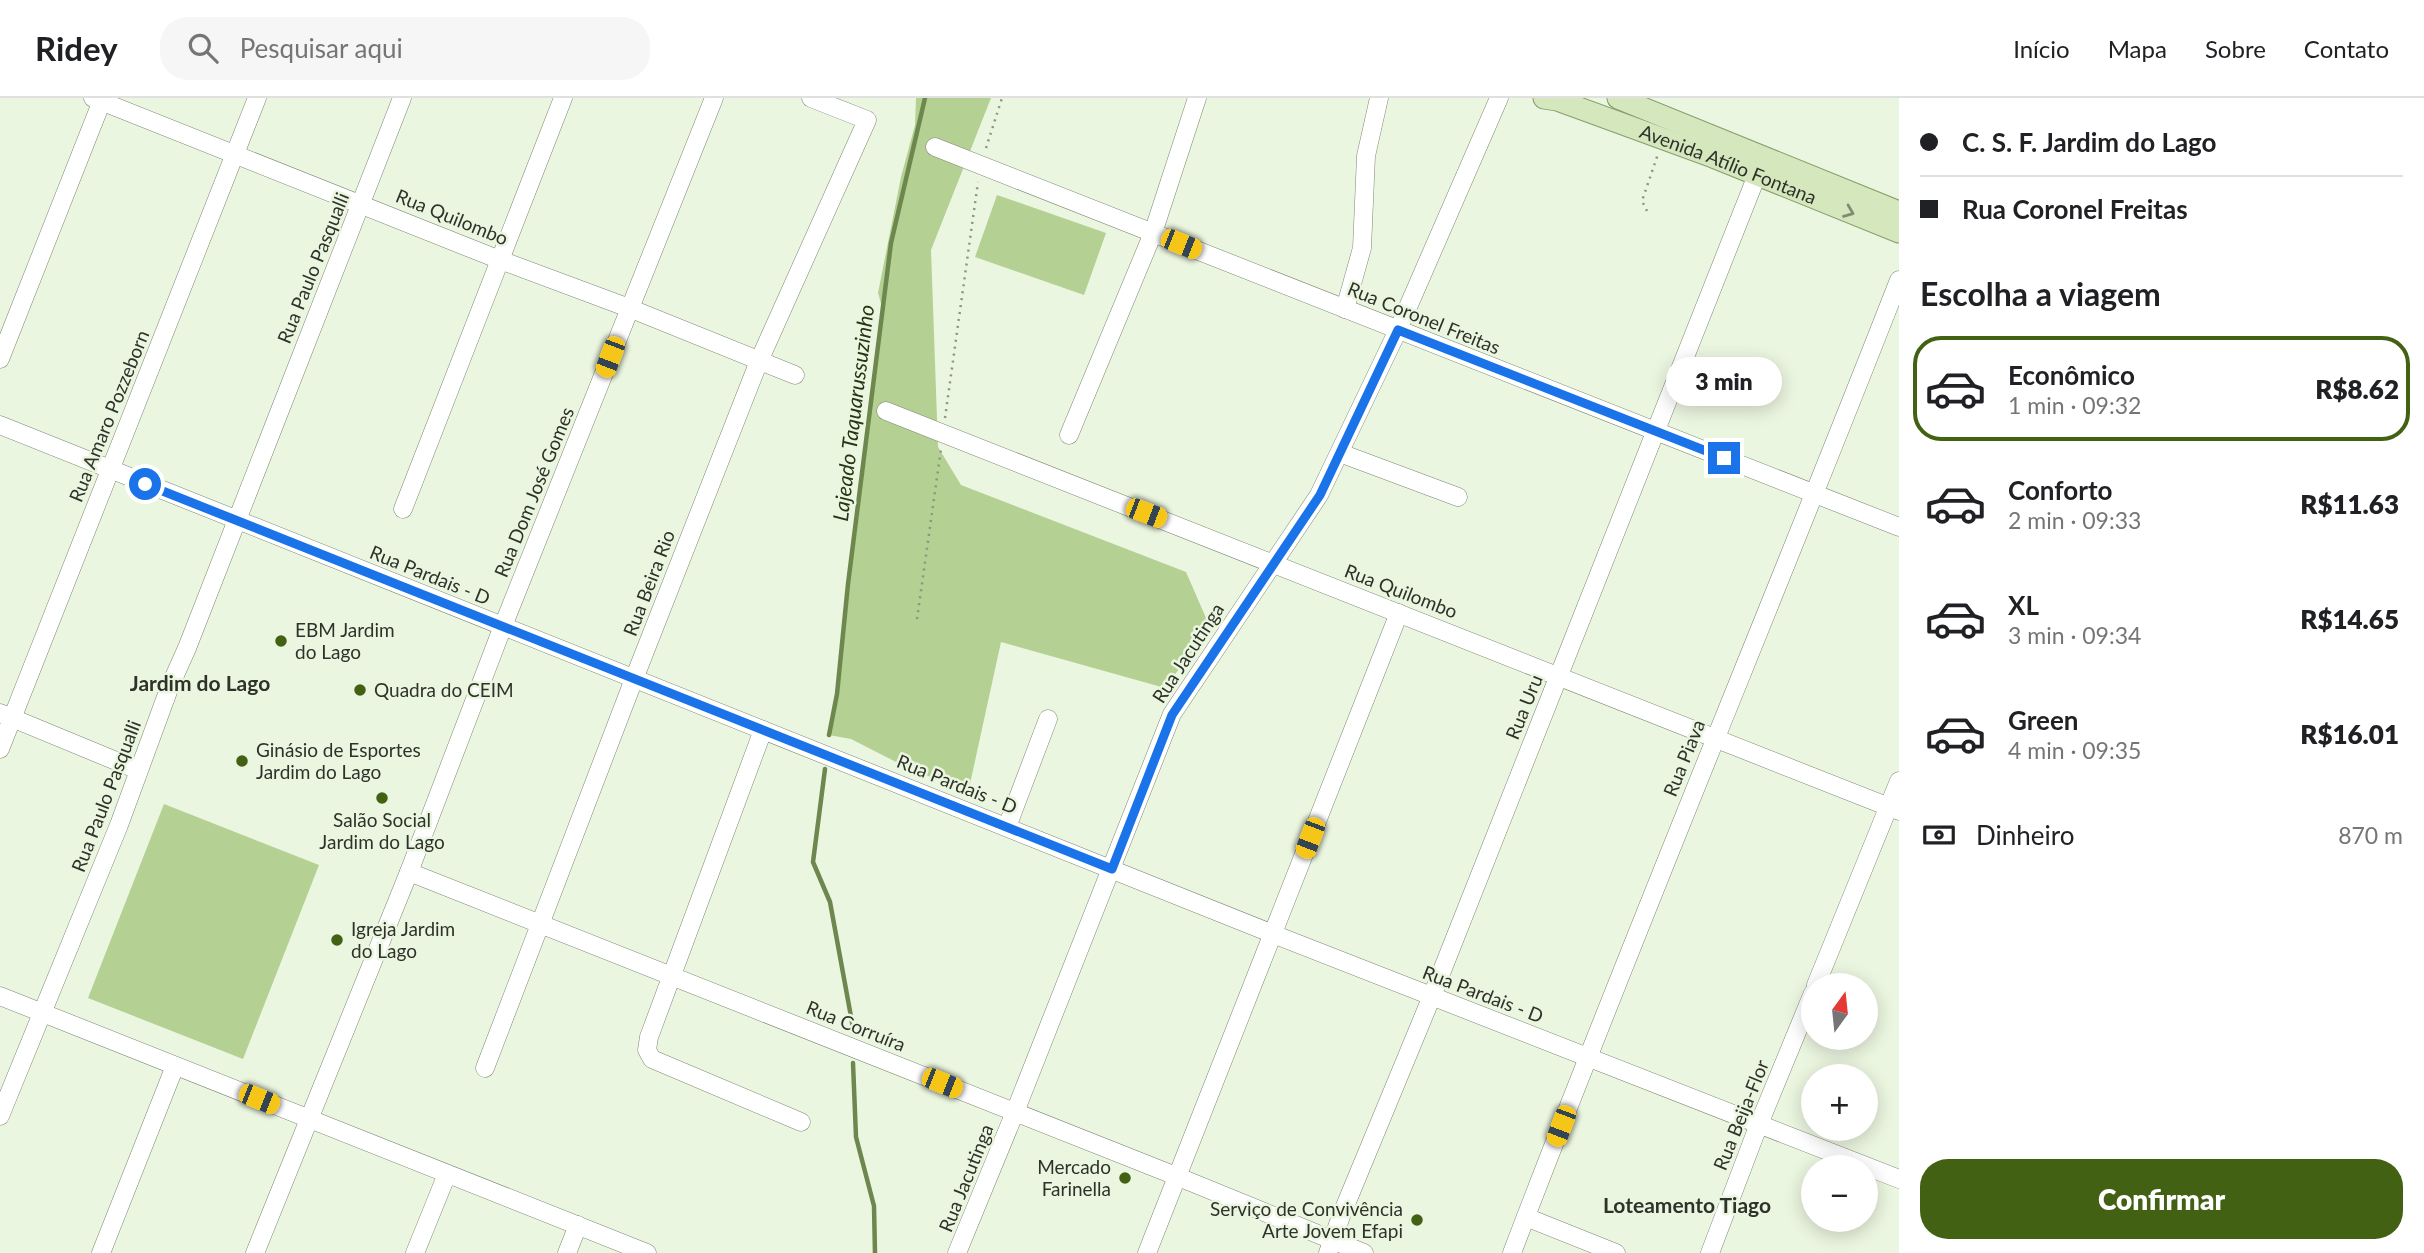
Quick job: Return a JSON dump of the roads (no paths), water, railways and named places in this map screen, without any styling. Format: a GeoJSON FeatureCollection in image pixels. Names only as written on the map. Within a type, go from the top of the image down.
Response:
{"type":"FeatureCollection","features":[{"type":"Feature","properties":{"kind":"main road","name":"Avenida Atílio Fontana"},"geometry":{"type":"LineString","coordinates":[[1618,98],[1899,212]]}},
{"type":"Feature","properties":{"kind":"main road","name":"Avenida Atílio Fontana"},"geometry":{"type":"LineString","coordinates":[[1554,99],[1664,138],[1899,232]]}},
{"type":"Feature","properties":{"kind":"street","name":"Rua Amaro Pozzeborn"},"geometry":{"type":"LineString","coordinates":[[0,749],[6,716],[110,469],[257,98]]}},
{"type":"Feature","properties":{"kind":"street","name":"Rua Paulo Pasqualli"},"geometry":{"type":"LineString","coordinates":[[0,1116],[119,825],[138,770],[402,98]]}},
{"type":"Feature","properties":{"kind":"street"},"geometry":{"type":"LineString","coordinates":[[403,509],[563,98]]}},
{"type":"Feature","properties":{"kind":"street","name":"Rua Dom José Gomes"},"geometry":{"type":"LineString","coordinates":[[255,1253],[409,872],[503,626],[714,98]]}},
{"type":"Feature","properties":{"kind":"street","name":"Rua Beira Rio"},"geometry":{"type":"LineString","coordinates":[[485,1068],[759,361],[867,120],[811,98]]}},
{"type":"Feature","properties":{"kind":"street"},"geometry":{"type":"LineString","coordinates":[[1069,435],[1153,233],[1197,98]]}},
{"type":"Feature","properties":{"kind":"street"},"geometry":{"type":"LineString","coordinates":[[1345,309],[1362,248],[1366,156],[1379,98]]}},
{"type":"Feature","properties":{"kind":"street","name":"Rua Jacutinga"},"geometry":{"type":"LineString","coordinates":[[957,1253],[1172,715],[1320,495],[1398,330],[1499,98]]}},
{"type":"Feature","properties":{"kind":"street","name":"Rua Quilombo"},"geometry":{"type":"LineString","coordinates":[[99,99],[795,375]]}},
{"type":"Feature","properties":{"kind":"street"},"geometry":{"type":"LineString","coordinates":[[0,359],[99,99]]}},
{"type":"Feature","properties":{"kind":"street","name":"Rua Coronel Freitas"},"geometry":{"type":"LineString","coordinates":[[935,147],[1899,527]]}},
{"type":"Feature","properties":{"kind":"street","name":"Rua Uru"},"geometry":{"type":"LineString","coordinates":[[1331,1247],[1757,175]]}},
{"type":"Feature","properties":{"kind":"street","name":"Rua Piava"},"geometry":{"type":"LineString","coordinates":[[1512,1253],[1587,1057],[1899,280]]}},
{"type":"Feature","properties":{"kind":"street","name":"Rua Quilombo"},"geometry":{"type":"LineString","coordinates":[[886,411],[1894,809]]}},
{"type":"Feature","properties":{"kind":"street","name":"Rua Pardais - D"},"geometry":{"type":"LineString","coordinates":[[0,425],[1273,934],[1899,1179]]}},
{"type":"Feature","properties":{"kind":"street"},"geometry":{"type":"LineString","coordinates":[[1340,453],[1458,497]]}},
{"type":"Feature","properties":{"kind":"street"},"geometry":{"type":"LineString","coordinates":[[1147,1253],[1399,613]]}},
{"type":"Feature","properties":{"kind":"street"},"geometry":{"type":"LineString","coordinates":[[6,716],[138,770]]}},
{"type":"Feature","properties":{"kind":"street"},"geometry":{"type":"LineString","coordinates":[[1007,827],[1048,719]]}},
{"type":"Feature","properties":{"kind":"street"},"geometry":{"type":"LineString","coordinates":[[763,730],[674,976],[649,1037],[648,1050],[652,1059],[801,1122]]}},
{"type":"Feature","properties":{"kind":"street"},"geometry":{"type":"LineString","coordinates":[[1821,973],[1894,809],[1899,781]]}},
{"type":"Feature","properties":{"kind":"street","name":"Rua Corruíra"},"geometry":{"type":"LineString","coordinates":[[409,872],[1176,1176],[1331,1247],[1364,1253]]}},
{"type":"Feature","properties":{"kind":"street"},"geometry":{"type":"LineString","coordinates":[[0,996],[648,1253]]}},
{"type":"Feature","properties":{"kind":"street","name":"Rua Beija-Flor"},"geometry":{"type":"LineString","coordinates":[[1710,1253],[1801,1022]]}},
{"type":"Feature","properties":{"kind":"street"},"geometry":{"type":"LineString","coordinates":[[101,1253],[175,1066]]}},
{"type":"Feature","properties":{"kind":"street"},"geometry":{"type":"LineString","coordinates":[[415,1253],[447,1174]]}},
{"type":"Feature","properties":{"kind":"street"},"geometry":{"type":"LineString","coordinates":[[1526,1217],[1616,1253]]}},
{"type":"Feature","properties":{"kind":"street"},"geometry":{"type":"LineString","coordinates":[[566,1253],[578,1225]]}},
{"type":"Feature","properties":{"kind":"waterway","name":"Lajeado Taquarussuzinho"},"geometry":{"type":"LineString","coordinates":[[829,735],[837,694],[848,584],[891,243],[925,98]]}},
{"type":"Feature","properties":{"kind":"waterway","name":"Lajeado Taquarussuzinho"},"geometry":{"type":"LineString","coordinates":[[825,769],[813,862],[830,902],[854,1033]]}},
{"type":"Feature","properties":{"kind":"waterway","name":"Lajeado Taquarussuzinho"},"geometry":{"type":"LineString","coordinates":[[853,1063],[856,1137],[874,1206],[875,1253]]}},
{"type":"Feature","properties":{"kind":"place","name":"EBM Jardim do Lago"},"geometry":{"type":"Point","coordinates":[281,641]}},
{"type":"Feature","properties":{"kind":"place","name":"Quadra do CEIM"},"geometry":{"type":"Point","coordinates":[360,690]}},
{"type":"Feature","properties":{"kind":"place","name":"Ginásio de Esportes Jardim do Lago"},"geometry":{"type":"Point","coordinates":[242,761]}},
{"type":"Feature","properties":{"kind":"place","name":"Salão Social Jardim do Lago"},"geometry":{"type":"Point","coordinates":[382,798]}},
{"type":"Feature","properties":{"kind":"place","name":"Igreja Jardim do Lago"},"geometry":{"type":"Point","coordinates":[337,940]}},
{"type":"Feature","properties":{"kind":"place","name":"Mercado Farinella"},"geometry":{"type":"Point","coordinates":[1125,1178]}},
{"type":"Feature","properties":{"kind":"place","name":"Serviço de Convivência Arte Jovem Efapi"},"geometry":{"type":"Point","coordinates":[1417,1220]}},
{"type":"Feature","properties":{"kind":"district","name":"Jardim do Lago"},"geometry":{"type":"Point","coordinates":[200,684]}},
{"type":"Feature","properties":{"kind":"district","name":"Loteamento Tiago"},"geometry":{"type":"Point","coordinates":[1687,1206]}}]}
